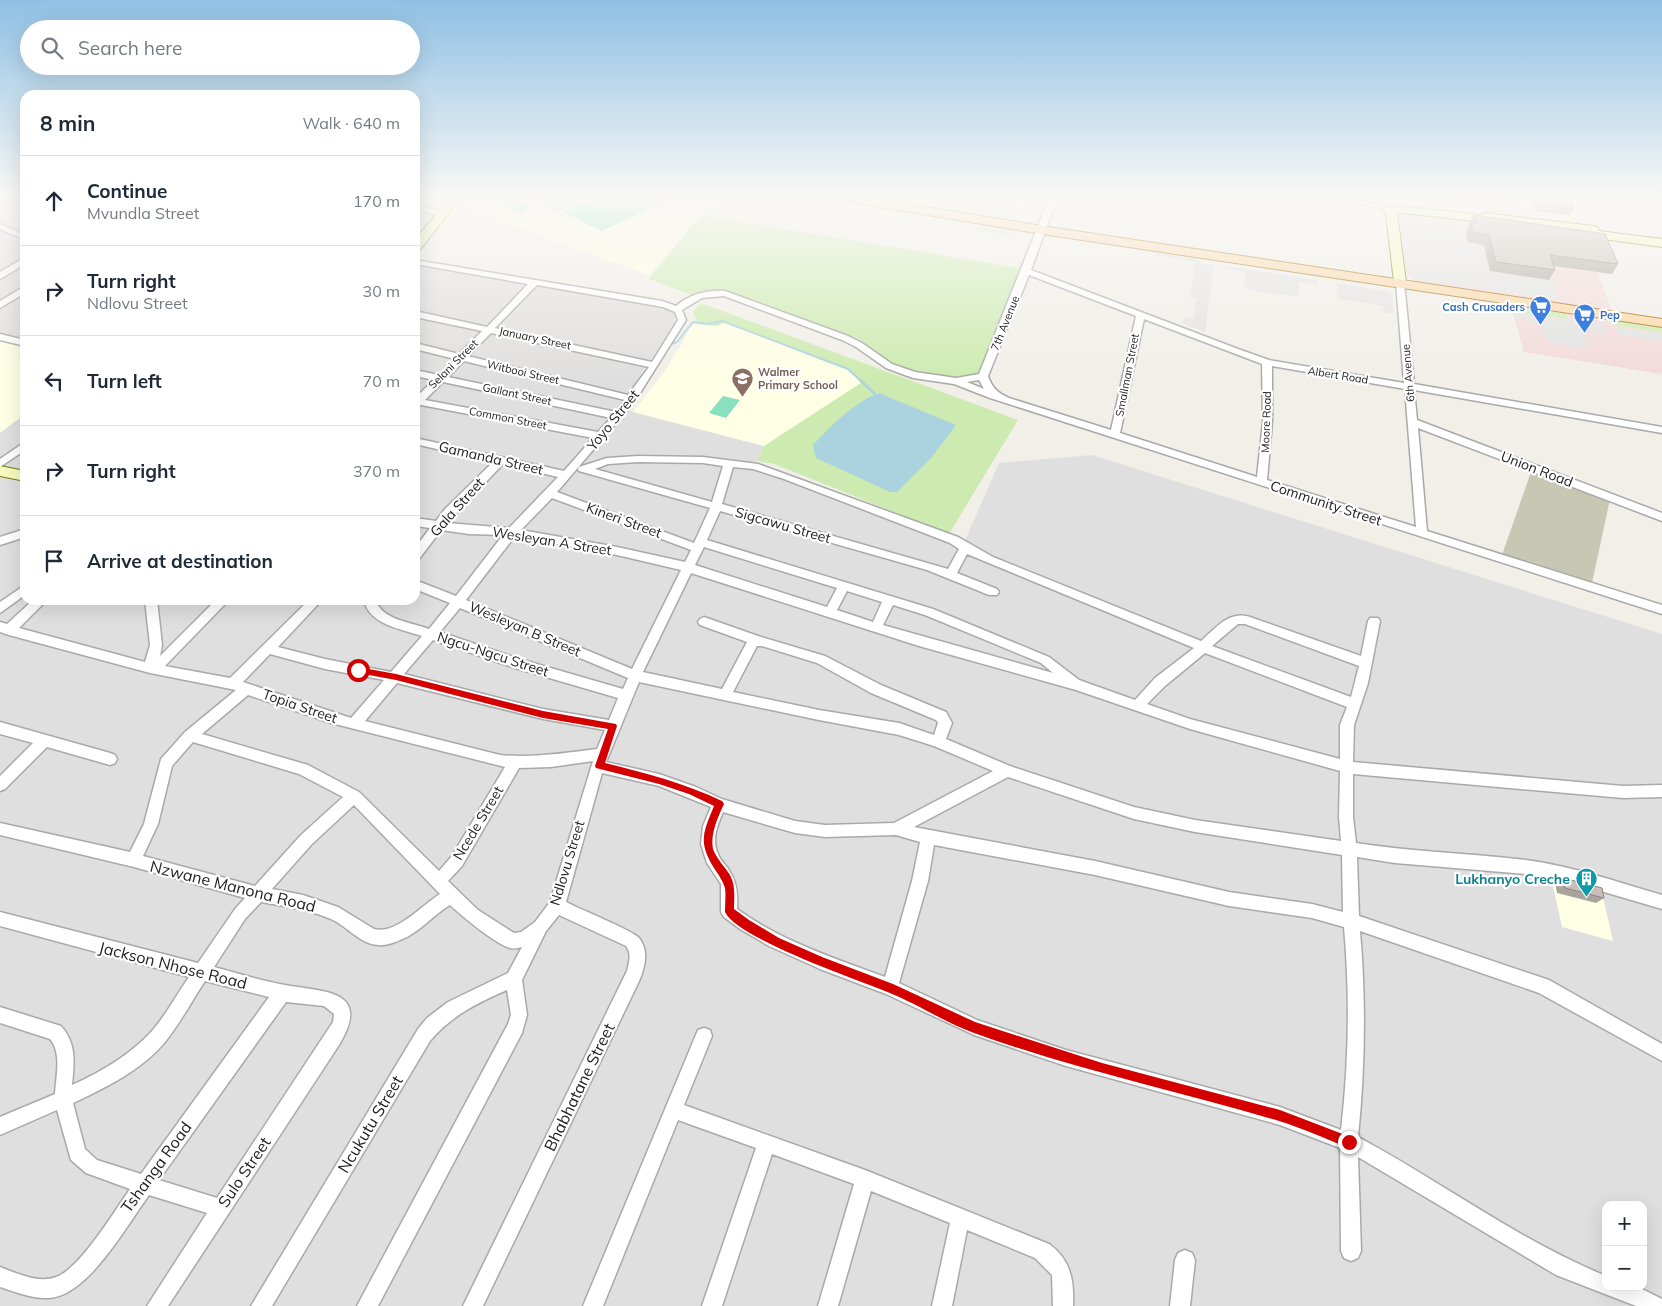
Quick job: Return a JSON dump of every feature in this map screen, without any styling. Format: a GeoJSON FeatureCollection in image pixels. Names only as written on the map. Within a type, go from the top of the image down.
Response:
{"type":"FeatureCollection","features":[{"type":"Feature","properties":{"kind":"main road"},"geometry":{"type":"LineString","coordinates":[[1228,257],[1662,323]]}},
{"type":"Feature","properties":{"kind":"street","name":"7th Avenue"},"geometry":{"type":"LineString","coordinates":[[983,376],[1031,257]]}},
{"type":"Feature","properties":{"kind":"street","name":"6th Avenue"},"geometry":{"type":"LineString","coordinates":[[1396,257],[1400,282],[1422,534]]}},
{"type":"Feature","properties":{"kind":"street"},"geometry":{"type":"LineString","coordinates":[[0,262],[15,267]]}},
{"type":"Feature","properties":{"kind":"street"},"geometry":{"type":"LineString","coordinates":[[420,263],[662,304],[677,309],[702,295],[725,294],[844,338],[859,345],[878,360],[902,372],[956,381],[983,376],[986,388],[994,395]]}},
{"type":"Feature","properties":{"kind":"street"},"geometry":{"type":"LineString","coordinates":[[0,276],[20,264]]}},
{"type":"Feature","properties":{"kind":"street","name":"Albert Road"},"geometry":{"type":"LineString","coordinates":[[1026,271],[1235,352],[1267,362],[1662,430]]}},
{"type":"Feature","properties":{"kind":"street","name":"Selani Street"},"geometry":{"type":"LineString","coordinates":[[420,398],[535,282]]}},
{"type":"Feature","properties":{"kind":"street"},"geometry":{"type":"LineString","coordinates":[[0,305],[20,293]]}},
{"type":"Feature","properties":{"kind":"street","name":"Yoyo Street"},"geometry":{"type":"LineString","coordinates":[[354,724],[396,677],[512,532],[550,493],[632,399],[682,320],[682,316],[677,309]]}},
{"type":"Feature","properties":{"kind":"street","name":"Smallman Street"},"geometry":{"type":"LineString","coordinates":[[1115,435],[1140,314]]}},
{"type":"Feature","properties":{"kind":"street","name":"January Street"},"geometry":{"type":"LineString","coordinates":[[420,315],[655,365]]}},
{"type":"Feature","properties":{"kind":"street"},"geometry":{"type":"LineString","coordinates":[[0,337],[20,342]]}},
{"type":"Feature","properties":{"kind":"street","name":"Witbooi Street"},"geometry":{"type":"LineString","coordinates":[[420,347],[536,374],[632,399]]}},
{"type":"Feature","properties":{"kind":"street","name":"Moore Road"},"geometry":{"type":"LineString","coordinates":[[1262,481],[1266,437],[1267,362]]}},
{"type":"Feature","properties":{"kind":"street","name":"Gallant Street"},"geometry":{"type":"LineString","coordinates":[[420,374],[618,416]]}},
{"type":"Feature","properties":{"kind":"street","name":"Community Street"},"geometry":{"type":"LineString","coordinates":[[956,381],[982,393],[994,395],[1662,610]]}},
{"type":"Feature","properties":{"kind":"street","name":"Common Street"},"geometry":{"type":"LineString","coordinates":[[420,403],[600,436]]}},
{"type":"Feature","properties":{"kind":"street","name":"Union Road"},"geometry":{"type":"LineString","coordinates":[[1412,422],[1662,517]]}},
{"type":"Feature","properties":{"kind":"street","name":"Gamanda Street"},"geometry":{"type":"LineString","coordinates":[[420,442],[568,473]]}},
{"type":"Feature","properties":{"kind":"street"},"geometry":{"type":"LineString","coordinates":[[0,464],[20,449]]}},
{"type":"Feature","properties":{"kind":"street"},"geometry":{"type":"LineString","coordinates":[[583,469],[608,461],[638,459],[729,462],[754,466],[954,540],[965,548],[1203,648],[1355,704]]}},
{"type":"Feature","properties":{"kind":"street","name":"Gala Street"},"geometry":{"type":"LineString","coordinates":[[420,549],[449,512],[501,460]]}},
{"type":"Feature","properties":{"kind":"street","name":"Ndlovu Street"},"geometry":{"type":"LineString","coordinates":[[190,736],[303,769],[354,796],[438,882],[450,898],[479,920],[512,940],[524,939],[540,927],[557,906],[588,795],[613,726],[626,695],[699,545],[716,506],[729,462]]}},
{"type":"Feature","properties":{"kind":"street","name":"Sigcawu Street"},"geometry":{"type":"LineString","coordinates":[[568,473],[583,469],[716,506],[931,567],[994,592]]}},
{"type":"Feature","properties":{"kind":"street"},"geometry":{"type":"LineString","coordinates":[[0,471],[20,475]]}},
{"type":"Feature","properties":{"kind":"street","name":"Kineri Street"},"geometry":{"type":"LineString","coordinates":[[550,493],[699,545],[772,563],[965,626],[1046,660],[1077,685]]}},
{"type":"Feature","properties":{"kind":"street","name":"Wesleyan A Street"},"geometry":{"type":"LineString","coordinates":[[420,523],[469,530],[512,532],[617,551],[687,567],[760,588],[876,627],[1077,685],[1190,724],[1346,767],[1623,792],[1662,791]]}},
{"type":"Feature","properties":{"kind":"street"},"geometry":{"type":"LineString","coordinates":[[0,541],[20,535]]}},
{"type":"Feature","properties":{"kind":"street"},"geometry":{"type":"LineString","coordinates":[[950,575],[965,548]]}},
{"type":"Feature","properties":{"kind":"street","name":"Wesleyan B Street"},"geometry":{"type":"LineString","coordinates":[[420,586],[636,676],[819,715],[899,729],[938,742],[1007,771],[1134,813],[1195,826],[1395,856],[1527,867],[1577,877],[1662,902]]}},
{"type":"Feature","properties":{"kind":"street"},"geometry":{"type":"LineString","coordinates":[[830,612],[843,587]]}},
{"type":"Feature","properties":{"kind":"street"},"geometry":{"type":"LineString","coordinates":[[0,609],[20,593]]}},
{"type":"Feature","properties":{"kind":"street"},"geometry":{"type":"LineString","coordinates":[[876,627],[889,600]]}},
{"type":"Feature","properties":{"kind":"street"},"geometry":{"type":"LineString","coordinates":[[4,628],[34,605]]}},
{"type":"Feature","properties":{"kind":"street"},"geometry":{"type":"LineString","coordinates":[[151,605],[156,645],[152,668]]}},
{"type":"Feature","properties":{"kind":"street"},"geometry":{"type":"LineString","coordinates":[[152,668],[218,605]]}},
{"type":"Feature","properties":{"kind":"street"},"geometry":{"type":"LineString","coordinates":[[233,684],[311,605]]}},
{"type":"Feature","properties":{"kind":"street","name":"Ngcu-Ngcu Street"},"geometry":{"type":"LineString","coordinates":[[372,605],[373,609],[383,617],[431,634],[515,663],[626,695]]}},
{"type":"Feature","properties":{"kind":"street"},"geometry":{"type":"LineString","coordinates":[[1138,705],[1160,682],[1203,648],[1225,626],[1240,618],[1366,663]]}},
{"type":"Feature","properties":{"kind":"street"},"geometry":{"type":"LineString","coordinates":[[1350,1251],[1349,1142],[1355,1086],[1356,975],[1351,921],[1349,848],[1346,817],[1347,725],[1366,663],[1374,621]]}},
{"type":"Feature","properties":{"kind":"street"},"geometry":{"type":"LineString","coordinates":[[704,622],[758,641],[821,659],[876,689],[942,716],[945,723],[938,742]]}},
{"type":"Feature","properties":{"kind":"street","name":"Topia Street"},"geometry":{"type":"LineString","coordinates":[[4,628],[152,668],[233,684],[354,724],[515,763],[601,760],[691,791],[719,804],[796,827],[825,831],[896,829]]}},
{"type":"Feature","properties":{"kind":"street"},"geometry":{"type":"LineString","coordinates":[[725,695],[754,644],[758,641]]}},
{"type":"Feature","properties":{"kind":"street"},"geometry":{"type":"LineString","coordinates":[[268,649],[325,664],[396,677],[543,714],[613,726]]}},
{"type":"Feature","properties":{"kind":"street"},"geometry":{"type":"LineString","coordinates":[[134,860],[151,824],[166,763],[190,736],[247,688]]}},
{"type":"Feature","properties":{"kind":"street"},"geometry":{"type":"LineString","coordinates":[[0,728],[110,759]]}},
{"type":"Feature","properties":{"kind":"street"},"geometry":{"type":"LineString","coordinates":[[0,785],[45,740]]}},
{"type":"Feature","properties":{"kind":"street","name":"Ncede Street"},"geometry":{"type":"LineString","coordinates":[[438,882],[457,861],[515,763]]}},
{"type":"Feature","properties":{"kind":"street"},"geometry":{"type":"LineString","coordinates":[[896,829],[1007,771]]}},
{"type":"Feature","properties":{"kind":"street"},"geometry":{"type":"LineString","coordinates":[[0,1126],[63,1099],[123,1067],[149,1047],[159,1036],[201,970],[240,914],[306,840],[354,796]]}},
{"type":"Feature","properties":{"kind":"street"},"geometry":{"type":"LineString","coordinates":[[719,804],[708,839],[709,851],[730,888],[730,912],[745,924],[775,941],[820,962],[890,987],[974,1027],[1102,1068],[1280,1116],[1349,1142],[1522,1245],[1563,1268],[1602,1284]]}},
{"type":"Feature","properties":{"kind":"street","name":"Nzwane Manona Road"},"geometry":{"type":"LineString","coordinates":[[0,829],[134,860],[257,894],[303,902],[338,914],[371,936],[379,938],[397,934],[406,929],[431,908],[450,898]]}},
{"type":"Feature","properties":{"kind":"street"},"geometry":{"type":"LineString","coordinates":[[896,829],[928,837],[1095,868],[1229,899],[1312,911],[1351,921],[1543,986],[1662,1053]]}},
{"type":"Feature","properties":{"kind":"street"},"geometry":{"type":"LineString","coordinates":[[890,987],[920,881],[928,837]]}},
{"type":"Feature","properties":{"kind":"street","name":"Bhabhatane Street"},"geometry":{"type":"LineString","coordinates":[[473,1306],[634,973],[639,956],[637,948],[632,941],[557,906]]}},
{"type":"Feature","properties":{"kind":"street","name":"Jackson Nhose Road"},"geometry":{"type":"LineString","coordinates":[[0,919],[100,948],[201,970],[282,993],[324,998],[338,1005],[342,1013]]}},
{"type":"Feature","properties":{"kind":"street"},"geometry":{"type":"LineString","coordinates":[[368,1306],[516,1028],[519,1015],[514,979],[540,927]]}},
{"type":"Feature","properties":{"kind":"street","name":"Ncukutu Street"},"geometry":{"type":"LineString","coordinates":[[261,1306],[424,1035],[435,1020],[447,1010],[514,979]]}},
{"type":"Feature","properties":{"kind":"street","name":"Tshanga Road"},"geometry":{"type":"LineString","coordinates":[[0,1278],[32,1288],[50,1288],[65,1284],[90,1261],[143,1184],[282,993]]}},
{"type":"Feature","properties":{"kind":"street","name":"Sulo Street"},"geometry":{"type":"LineString","coordinates":[[157,1306],[333,1039],[343,1022],[342,1013]]}},
{"type":"Feature","properties":{"kind":"street"},"geometry":{"type":"LineString","coordinates":[[0,1015],[56,1032],[62,1040],[66,1052],[63,1099],[78,1154],[84,1161],[92,1167],[220,1208]]}},
{"type":"Feature","properties":{"kind":"street"},"geometry":{"type":"LineString","coordinates":[[593,1306],[704,1036]]}},
{"type":"Feature","properties":{"kind":"street"},"geometry":{"type":"LineString","coordinates":[[674,1110],[768,1142],[1042,1250],[1052,1257],[1063,1275],[1063,1306]]}},
{"type":"Feature","properties":{"kind":"street"},"geometry":{"type":"LineString","coordinates":[[712,1306],[768,1142]]}},
{"type":"Feature","properties":{"kind":"street"},"geometry":{"type":"LineString","coordinates":[[828,1306],[864,1179]]}},
{"type":"Feature","properties":{"kind":"street"},"geometry":{"type":"LineString","coordinates":[[942,1306],[960,1218]]}},
{"type":"Feature","properties":{"kind":"street"},"geometry":{"type":"LineString","coordinates":[[1184,1305],[1185,1260]]}},
{"type":"Feature","properties":{"kind":"street"},"geometry":{"type":"LineString","coordinates":[[1622,1291],[1642,1298],[1655,1306]]}},
{"type":"Feature","properties":{"kind":"shaded area"},"geometry":{"type":"Polygon","coordinates":[[[0,257],[20,257],[20,605],[420,605],[420,267],[666,308],[673,311],[675,314],[675,324],[618,408],[764,446],[754,466],[963,545],[999,463],[1092,455],[1662,634],[1662,1306],[0,1306],[0,257]]]}},
{"type":"Feature","properties":{"kind":"shaded area"},"geometry":{"type":"Polygon","coordinates":[[[599,257],[665,257],[649,275],[599,257]]]}},
{"type":"Feature","properties":{"kind":"shaded area"},"geometry":{"type":"Polygon","coordinates":[[[1165,257],[1194,257],[1201,263],[1214,265],[1205,332],[1182,323],[1185,317],[1193,319],[1196,298],[1190,297],[1195,262],[1165,257]]]}},
{"type":"Feature","properties":{"kind":"shaded area"},"geometry":{"type":"Polygon","coordinates":[[[1405,257],[1605,257],[1612,274],[1597,272],[1613,313],[1416,281],[1407,275],[1405,257]]]}},
{"type":"Feature","properties":{"kind":"shaded area"},"geometry":{"type":"Polygon","coordinates":[[[1408,257],[1487,257],[1490,271],[1553,280],[1560,300],[1411,278],[1408,257]]]}},
{"type":"Feature","properties":{"kind":"shaded area"},"geometry":{"type":"Polygon","coordinates":[[[1226,266],[1318,280],[1318,285],[1299,282],[1298,297],[1244,289],[1245,272],[1225,269],[1226,266]]]}},
{"type":"Feature","properties":{"kind":"shaded area"},"geometry":{"type":"Polygon","coordinates":[[[1337,283],[1391,292],[1394,314],[1384,312],[1383,306],[1338,299],[1337,283]]]}},
{"type":"Feature","properties":{"kind":"shaded area"},"geometry":{"type":"Polygon","coordinates":[[[1511,306],[1662,326],[1662,374],[1524,352],[1511,306]]]}},
{"type":"Feature","properties":{"kind":"shaded area"},"geometry":{"type":"Polygon","coordinates":[[[1512,312],[1604,325],[1607,334],[1583,330],[1587,346],[1579,349],[1555,344],[1545,339],[1541,323],[1516,319],[1512,312]]]}},
{"type":"Feature","properties":{"kind":"shaded area","name":"Walmer Primary School"},"geometry":{"type":"Polygon","coordinates":[[[725,322],[850,369],[861,383],[764,446],[633,412],[665,371],[693,324],[717,326],[725,322]]]}},
{"type":"Feature","properties":{"kind":"shaded area"},"geometry":{"type":"Polygon","coordinates":[[[1615,327],[1662,334],[1662,341],[1618,335],[1615,327]]]}},
{"type":"Feature","properties":{"kind":"shaded area"},"geometry":{"type":"Polygon","coordinates":[[[0,341],[20,345],[20,357],[18,358],[20,359],[20,418],[0,433],[0,341]]]}},
{"type":"Feature","properties":{"kind":"shaded area"},"geometry":{"type":"Polygon","coordinates":[[[1532,469],[1610,499],[1592,583],[1502,555],[1532,469]]]}},
{"type":"Feature","properties":{"kind":"shaded area"},"geometry":{"type":"Polygon","coordinates":[[[1551,877],[1601,888],[1613,941],[1562,927],[1551,877]]]}},
{"type":"Feature","properties":{"kind":"green space"},"geometry":{"type":"Polygon","coordinates":[[[667,257],[951,257],[1023,269],[982,370],[975,376],[964,379],[920,373],[887,361],[858,339],[722,290],[692,295],[649,279],[667,257]]]}},
{"type":"Feature","properties":{"kind":"green space"},"geometry":{"type":"Polygon","coordinates":[[[701,303],[1018,420],[949,534],[774,464],[757,461],[764,446],[861,383],[850,369],[726,322],[717,326],[698,324],[693,312],[701,303]]]}},
{"type":"Feature","properties":{"kind":"green space"},"geometry":{"type":"Polygon","coordinates":[[[1517,305],[1566,312],[1568,319],[1512,312],[1511,306],[1517,305]]]}},
{"type":"Feature","properties":{"kind":"green space"},"geometry":{"type":"Polygon","coordinates":[[[1613,319],[1662,326],[1662,333],[1613,325],[1613,319]]]}},
{"type":"Feature","properties":{"kind":"green space"},"geometry":{"type":"Polygon","coordinates":[[[723,396],[740,400],[726,418],[709,413],[723,396]]]}},
{"type":"Feature","properties":{"kind":"water"},"geometry":{"type":"Polygon","coordinates":[[[879,393],[956,425],[932,457],[897,492],[890,492],[816,458],[813,445],[835,422],[869,397],[879,393]]]}},
{"type":"Feature","properties":{"kind":"building"},"geometry":{"type":"Polygon","coordinates":[[[1495,257],[1551,257],[1555,270],[1496,262],[1495,257]]]}},
{"type":"Feature","properties":{"kind":"building"},"geometry":{"type":"Polygon","coordinates":[[[1565,257],[1615,257],[1618,264],[1565,257]]]}},
{"type":"Feature","properties":{"kind":"building"},"geometry":{"type":"Polygon","coordinates":[[[1563,878],[1602,888],[1604,898],[1565,888],[1563,878]]]}},
{"type":"Feature","properties":{"kind":"waterway"},"geometry":{"type":"LineString","coordinates":[[671,344],[677,342],[693,322],[709,324],[722,321],[848,369],[863,383]]}},
{"type":"Feature","properties":{"kind":"waterway"},"geometry":{"type":"LineString","coordinates":[[861,381],[875,394]]}},
{"type":"Feature","properties":{"kind":"place","name":"Cash Crusaders"},"geometry":{"type":"Point","coordinates":[1541,326]}},
{"type":"Feature","properties":{"kind":"place","name":"Pep"},"geometry":{"type":"Point","coordinates":[1584,334]}},
{"type":"Feature","properties":{"kind":"place","name":"Walmer Primary School"},"geometry":{"type":"Point","coordinates":[742,397]}},
{"type":"Feature","properties":{"kind":"place","name":"Lukhanyo Creche"},"geometry":{"type":"Point","coordinates":[1586,898]}},
{"type":"Feature","properties":{"kind":"route"},"geometry":{"type":"LineString","coordinates":[[358,670],[396,677],[543,714],[613,726],[602,754],[600,766],[659,780],[691,791],[719,804],[708,839],[709,851],[730,888],[730,912],[745,924],[775,941],[820,962],[890,987],[974,1027],[1066,1058],[1280,1116],[1349,1142]]}}]}
